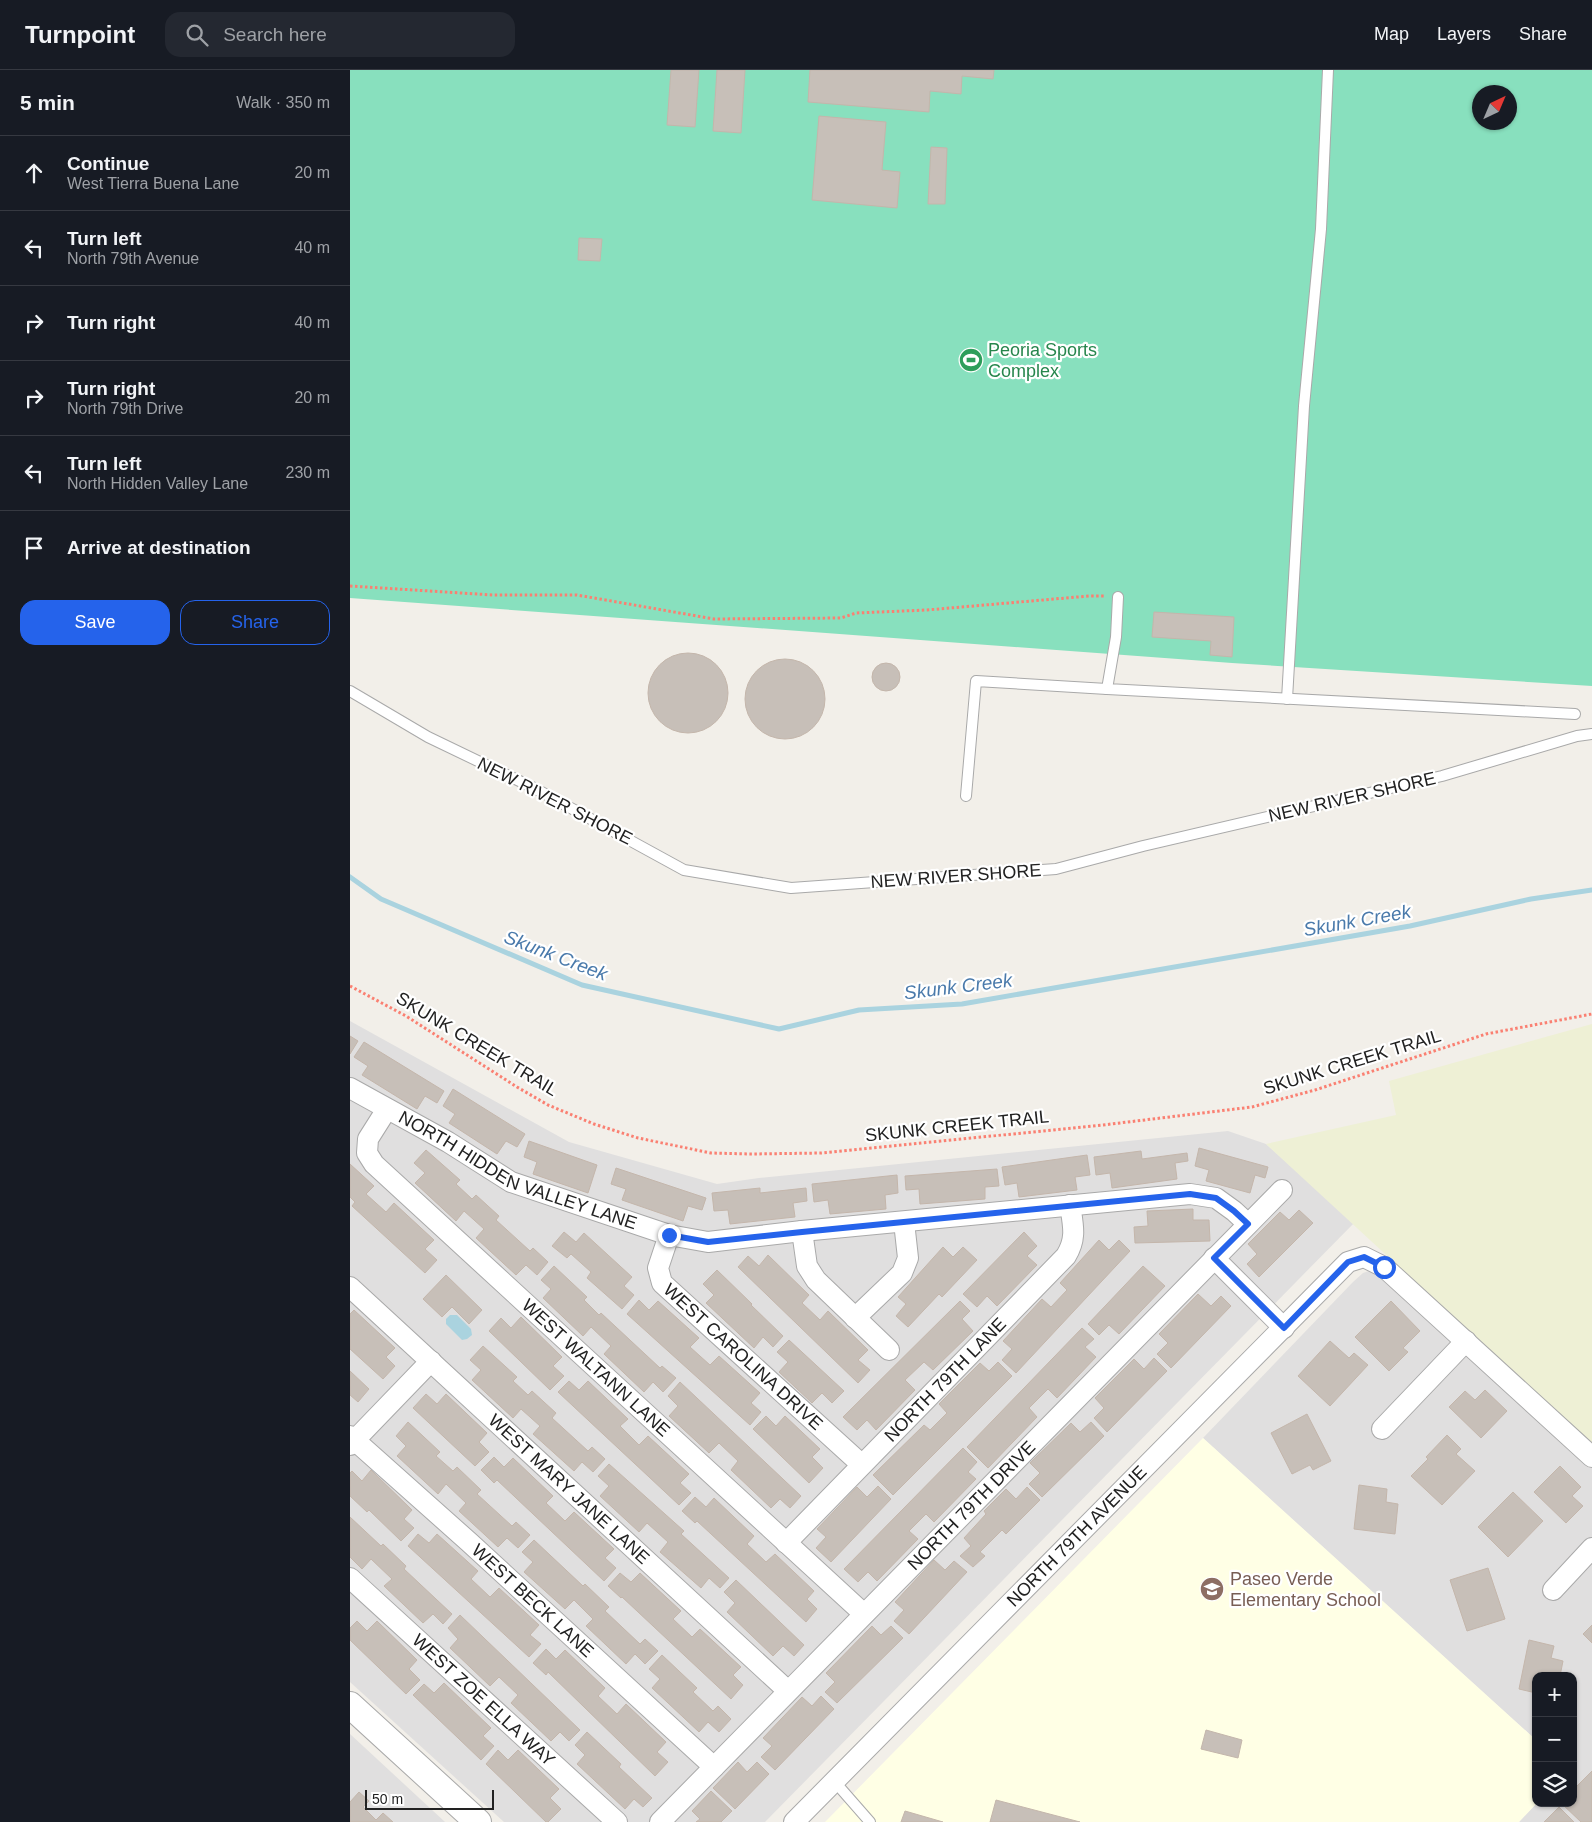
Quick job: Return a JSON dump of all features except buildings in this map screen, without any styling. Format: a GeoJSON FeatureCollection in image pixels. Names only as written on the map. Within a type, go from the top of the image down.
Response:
{"type":"FeatureCollection","features":[{"type":"Feature","properties":{"kind":"street","name":"NORTH HIDDEN VALLEY LANE"},"geometry":{"type":"LineString","coordinates":[[350,1088],[512,1182],[669,1235],[708,1242],[1190,1194],[1216,1198],[1248,1224]]}},
{"type":"Feature","properties":{"kind":"street","name":"WEST WALTANN LANE"},"geometry":{"type":"LineString","coordinates":[[386,1109],[368,1139],[367,1153],[374,1164],[864,1614]]}},
{"type":"Feature","properties":{"kind":"street","name":"NORTH 79TH DRIVE"},"geometry":{"type":"LineString","coordinates":[[660,1822],[1282,1190]]}},
{"type":"Feature","properties":{"kind":"street","name":"NORTH 79TH LANE"},"geometry":{"type":"LineString","coordinates":[[786,1543],[1066,1256],[1073,1244],[1074,1229],[1070,1205]]}},
{"type":"Feature","properties":{"kind":"street"},"geometry":{"type":"LineString","coordinates":[[855,1318],[902,1273],[908,1258],[904,1222]]}},
{"type":"Feature","properties":{"kind":"street"},"geometry":{"type":"LineString","coordinates":[[802,1232],[807,1266],[816,1280],[889,1350]]}},
{"type":"Feature","properties":{"kind":"street","name":"WEST CAROLINA DRIVE"},"geometry":{"type":"LineString","coordinates":[[669,1235],[658,1268],[662,1283],[861,1464]]}},
{"type":"Feature","properties":{"kind":"street","name":"NORTH 79TH AVENUE"},"geometry":{"type":"LineString","coordinates":[[794,1822],[1348,1262],[1364,1257],[1384,1267],[1466,1342]]}},
{"type":"Feature","properties":{"kind":"street"},"geometry":{"type":"LineString","coordinates":[[1214,1258],[1284,1328]]}},
{"type":"Feature","properties":{"kind":"street","name":"WEST MARY JANE LANE"},"geometry":{"type":"LineString","coordinates":[[350,1287],[788,1691]]}},
{"type":"Feature","properties":{"kind":"street"},"geometry":{"type":"LineString","coordinates":[[1382,1429],[1466,1342],[1592,1457]]}},
{"type":"Feature","properties":{"kind":"street"},"geometry":{"type":"LineString","coordinates":[[352,1440],[431,1361]]}},
{"type":"Feature","properties":{"kind":"street","name":"WEST BECK LANE"},"geometry":{"type":"LineString","coordinates":[[352,1440],[476,1548],[714,1767]]}},
{"type":"Feature","properties":{"kind":"street"},"geometry":{"type":"LineString","coordinates":[[1553,1590],[1592,1548]]}},
{"type":"Feature","properties":{"kind":"street","name":"WEST ZOE ELLA WAY"},"geometry":{"type":"LineString","coordinates":[[350,1578],[617,1822]]}},
{"type":"Feature","properties":{"kind":"street"},"geometry":{"type":"LineString","coordinates":[[350,1705],[478,1822]]}},
{"type":"Feature","properties":{"kind":"lane"},"geometry":{"type":"LineString","coordinates":[[1287,699],[1304,406],[1321,229],[1328,70]]}},
{"type":"Feature","properties":{"kind":"lane"},"geometry":{"type":"LineString","coordinates":[[1107,689],[1116,637],[1118,597]]}},
{"type":"Feature","properties":{"kind":"lane"},"geometry":{"type":"LineString","coordinates":[[966,796],[976,681],[1575,714]]}},
{"type":"Feature","properties":{"kind":"lane","name":"NEW RIVER SHORE"},"geometry":{"type":"LineString","coordinates":[[350,691],[428,737],[536,789],[684,870],[791,888],[1056,869],[1143,846],[1442,776],[1577,736],[1592,734]]}},
{"type":"Feature","properties":{"kind":"lane"},"geometry":{"type":"LineString","coordinates":[[835,1782],[870,1822]]}},
{"type":"Feature","properties":{"kind":"path"},"geometry":{"type":"LineString","coordinates":[[350,586],[493,596],[577,595],[714,619],[841,618],[856,613],[928,610],[1089,596],[1118,597]]}},
{"type":"Feature","properties":{"kind":"path","name":"SKUNK CREEK TRAIL"},"geometry":{"type":"LineString","coordinates":[[350,986],[406,1016],[548,1105],[638,1138],[666,1145],[711,1153],[751,1154],[821,1153],[1102,1125],[1252,1107],[1315,1090],[1486,1034],[1592,1014]]}},
{"type":"Feature","properties":{"kind":"shaded area"},"geometry":{"type":"Polygon","coordinates":[[[350,1021],[569,1142],[717,1184],[759,1178],[1228,1131],[1266,1144],[1354,1223],[765,1822],[504,1822],[350,1682],[350,1021]]]}},
{"type":"Feature","properties":{"kind":"shaded area"},"geometry":{"type":"Polygon","coordinates":[[[1592,1024],[1592,1445],[1266,1144],[1396,1115],[1389,1081],[1592,1024]]]}},
{"type":"Feature","properties":{"kind":"shaded area"},"geometry":{"type":"Polygon","coordinates":[[[1377,1271],[1592,1466],[1592,1822],[1519,1822],[1533,1807],[1577,1807],[1577,1672],[1532,1672],[1532,1736],[1203,1438],[1363,1273],[1377,1271]]]}},
{"type":"Feature","properties":{"kind":"shaded area","name":"Paseo Verde Elementary School"},"geometry":{"type":"Polygon","coordinates":[[[1203,1438],[1532,1736],[1533,1807],[1519,1822],[825,1822],[1203,1438]]]}},
{"type":"Feature","properties":{"kind":"shaded area"},"geometry":{"type":"Polygon","coordinates":[[[350,1734],[445,1822],[350,1822],[350,1734]]]}},
{"type":"Feature","properties":{"kind":"green space","name":"Peoria Sports Complex"},"geometry":{"type":"Polygon","coordinates":[[[350,70],[1592,70],[1592,686],[1232,663],[350,598],[350,70]]]}},
{"type":"Feature","properties":{"kind":"water"},"geometry":{"type":"Polygon","coordinates":[[[450,1315],[457,1315],[471,1329],[472,1335],[462,1340],[446,1324],[446,1319],[450,1315]]]}},
{"type":"Feature","properties":{"kind":"waterway","name":"Skunk Creek"},"geometry":{"type":"LineString","coordinates":[[350,877],[381,899],[582,985],[779,1029],[859,1010],[962,1004],[1410,926],[1531,899],[1592,890]]}},
{"type":"Feature","properties":{"kind":"place","name":"Peoria Sports Complex"},"geometry":{"type":"Point","coordinates":[971,360]}},
{"type":"Feature","properties":{"kind":"place","name":"Paseo Verde Elementary School"},"geometry":{"type":"Point","coordinates":[1212,1589]}},
{"type":"Feature","properties":{"kind":"route"},"geometry":{"type":"LineString","coordinates":[[669,1235],[708,1242],[1190,1194],[1216,1198],[1248,1224],[1214,1258],[1284,1328],[1348,1262],[1364,1257],[1384,1267]]}}]}
